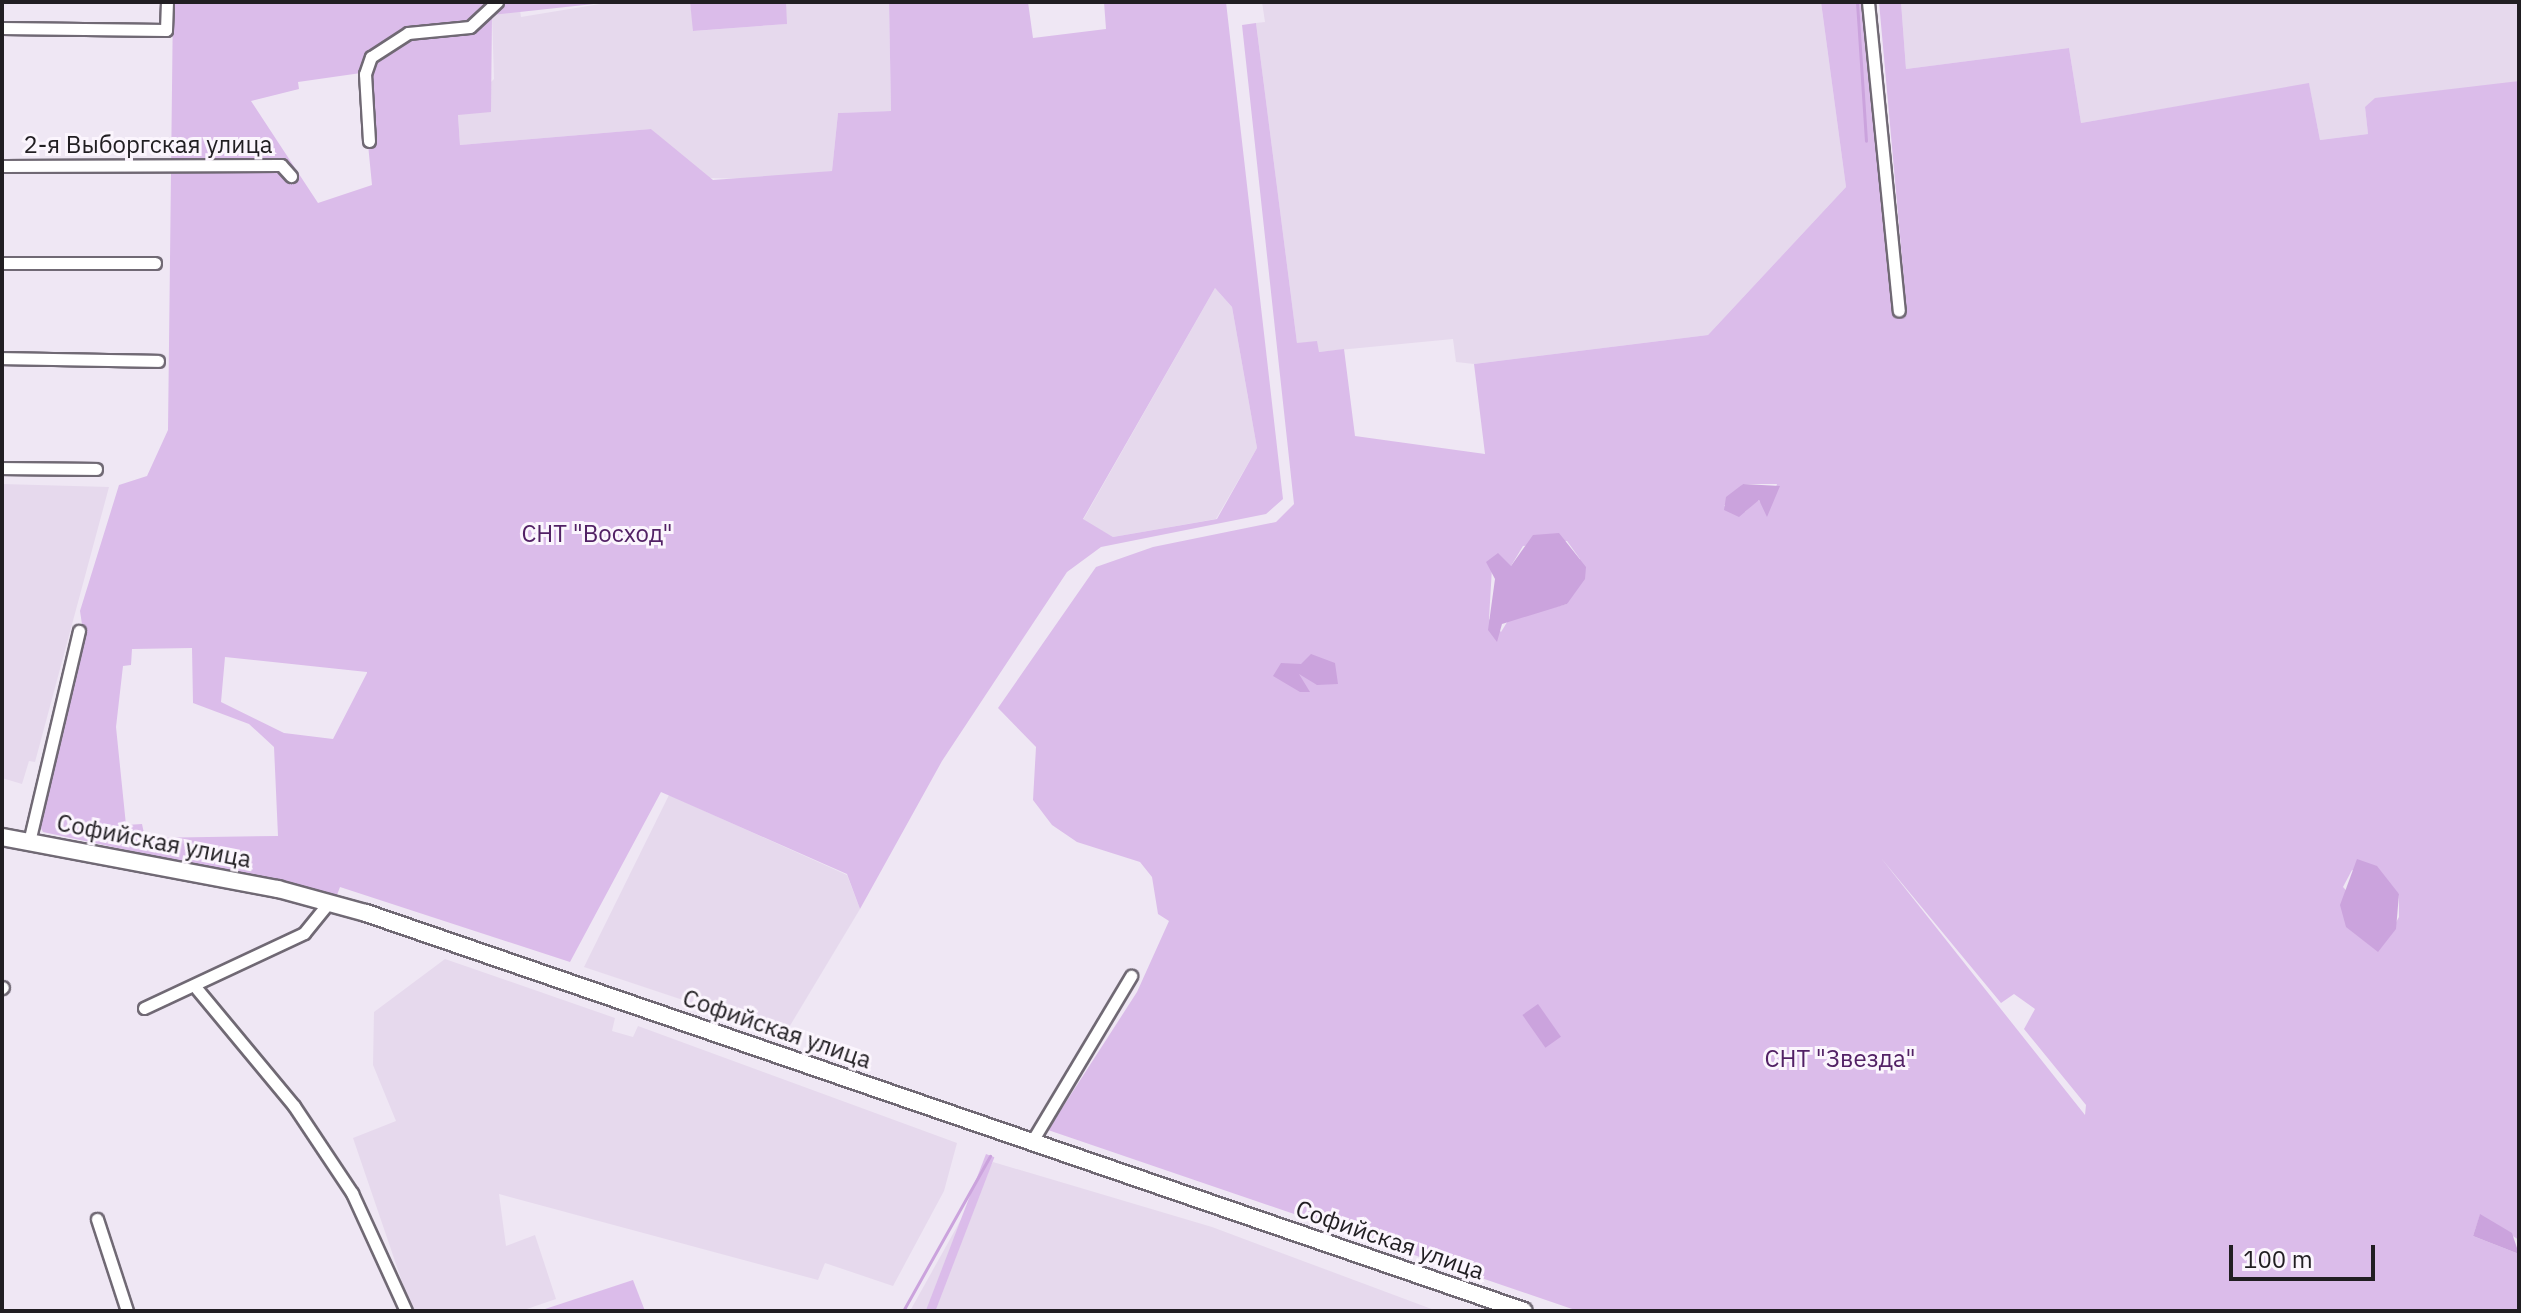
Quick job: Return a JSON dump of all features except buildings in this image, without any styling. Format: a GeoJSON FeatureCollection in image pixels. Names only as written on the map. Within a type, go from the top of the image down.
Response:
{"type":"FeatureCollection","features":[{"type":"Feature","properties":{"kind":"main road","name":"Софийская улица"},"geometry":{"type":"LineString","coordinates":[[2,837],[328,903],[1524,1311]]}},
{"type":"Feature","properties":{"kind":"street"},"geometry":{"type":"LineString","coordinates":[[2,28],[166,30],[167,2]]}},
{"type":"Feature","properties":{"kind":"street"},"geometry":{"type":"LineString","coordinates":[[1868,2],[1899,310]]}},
{"type":"Feature","properties":{"kind":"street"},"geometry":{"type":"LineString","coordinates":[[369,141],[365,74],[371,57],[408,33],[470,27],[495,3]]}},
{"type":"Feature","properties":{"kind":"street","name":"2-я Выборгская улица"},"geometry":{"type":"LineString","coordinates":[[2,166],[281,165],[291,176]]}},
{"type":"Feature","properties":{"kind":"street"},"geometry":{"type":"LineString","coordinates":[[2,263],[155,263]]}},
{"type":"Feature","properties":{"kind":"street"},"geometry":{"type":"LineString","coordinates":[[2,358],[158,361]]}},
{"type":"Feature","properties":{"kind":"street"},"geometry":{"type":"LineString","coordinates":[[2,468],[96,469]]}},
{"type":"Feature","properties":{"kind":"street"},"geometry":{"type":"LineString","coordinates":[[29,842],[79,631]]}},
{"type":"Feature","properties":{"kind":"street"},"geometry":{"type":"LineString","coordinates":[[144,1008],[197,989],[221,968],[304,933],[328,903]]}},
{"type":"Feature","properties":{"kind":"street"},"geometry":{"type":"LineString","coordinates":[[1031,1143],[1131,976]]}},
{"type":"Feature","properties":{"kind":"street"},"geometry":{"type":"LineString","coordinates":[[197,989],[294,1106],[352,1193],[406,1311]]}},
{"type":"Feature","properties":{"kind":"street"},"geometry":{"type":"LineString","coordinates":[[97,1219],[127,1311]]}},
{"type":"Feature","properties":{"kind":"shaded area"},"geometry":{"type":"Polygon","coordinates":[[[612,2],[690,2],[694,31],[786,24],[786,2],[889,2],[891,111],[838,113],[832,171],[762,179],[707,178],[651,129],[460,145],[458,115],[494,79],[492,15],[520,10],[521,17],[612,2]]]}},
{"type":"Feature","properties":{"kind":"shaded area"},"geometry":{"type":"Polygon","coordinates":[[[1262,2],[1821,2],[1846,187],[1708,335],[1474,364],[1456,362],[1453,339],[1318,352],[1297,343],[1256,23],[1265,22],[1262,2]]]}},
{"type":"Feature","properties":{"kind":"shaded area"},"geometry":{"type":"Polygon","coordinates":[[[1901,2],[2519,2],[2519,81],[2365,107],[2368,134],[2320,140],[2309,84],[2081,123],[2069,48],[1906,69],[1901,2]]]}},
{"type":"Feature","properties":{"kind":"shaded area"},"geometry":{"type":"Polygon","coordinates":[[[1215,288],[1232,307],[1257,448],[1216,519],[1113,537],[1083,520],[1215,288]]]}},
{"type":"Feature","properties":{"kind":"shaded area"},"geometry":{"type":"Polygon","coordinates":[[[2,484],[109,487],[35,762],[29,761],[22,784],[2,778],[2,484]]]}},
{"type":"Feature","properties":{"kind":"shaded area"},"geometry":{"type":"Polygon","coordinates":[[[1743,484],[1780,486],[1767,517],[1759,500],[1739,517],[1724,510],[1726,497],[1743,484]]]}},
{"type":"Feature","properties":{"kind":"shaded area"},"geometry":{"type":"Polygon","coordinates":[[[1559,533],[1586,567],[1585,579],[1567,604],[1502,624],[1497,642],[1488,630],[1495,579],[1486,562],[1498,553],[1511,566],[1533,535],[1559,533]]]}},
{"type":"Feature","properties":{"kind":"shaded area"},"geometry":{"type":"Polygon","coordinates":[[[1311,654],[1335,663],[1338,684],[1317,685],[1299,674],[1310,692],[1300,692],[1273,676],[1281,663],[1301,664],[1311,654]]]}},
{"type":"Feature","properties":{"kind":"shaded area"},"geometry":{"type":"Polygon","coordinates":[[[669,795],[847,875],[860,909],[785,1034],[584,967],[669,795]]]}},
{"type":"Feature","properties":{"kind":"shaded area"},"geometry":{"type":"Polygon","coordinates":[[[2357,859],[2377,866],[2399,894],[2396,929],[2378,952],[2346,927],[2340,905],[2357,859]]]}},
{"type":"Feature","properties":{"kind":"shaded area"},"geometry":{"type":"Polygon","coordinates":[[[445,959],[615,1018],[612,1031],[633,1037],[638,1026],[957,1143],[944,1191],[893,1286],[825,1263],[818,1280],[499,1194],[506,1246],[535,1235],[556,1299],[521,1311],[412,1311],[353,1138],[396,1121],[373,1065],[374,1012],[445,959]]]}},
{"type":"Feature","properties":{"kind":"shaded area"},"geometry":{"type":"Polygon","coordinates":[[[1538,1004],[1561,1037],[1545,1048],[1522,1015],[1538,1004]]]}},
{"type":"Feature","properties":{"kind":"shaded area"},"geometry":{"type":"Polygon","coordinates":[[[993,1162],[1212,1227],[1437,1311],[910,1311],[993,1162]]]}},
{"type":"Feature","properties":{"kind":"shaded area"},"geometry":{"type":"Polygon","coordinates":[[[2480,1214],[2512,1233],[2519,1254],[2473,1236],[2480,1214]]]}},
{"type":"Feature","properties":{"kind":"green space","name":"СНТ \"Восход\""},"geometry":{"type":"Polygon","coordinates":[[[173,2],[486,2],[495,10],[505,2],[612,2],[492,15],[491,112],[458,115],[460,145],[651,129],[713,180],[832,171],[838,113],[891,111],[889,2],[1028,2],[1033,38],[1106,29],[1104,2],[1226,2],[1283,499],[1266,514],[1101,547],[1067,572],[942,761],[860,909],[847,874],[661,792],[570,962],[340,887],[337,895],[43,832],[37,821],[83,631],[80,611],[119,485],[147,476],[168,430],[173,2]],[[361,73],[298,82],[299,89],[251,101],[318,203],[372,185],[361,73]],[[1215,288],[1083,519],[1113,537],[1217,519],[1257,448],[1232,307],[1215,288]],[[192,648],[132,649],[131,665],[123,666],[116,727],[126,825],[142,824],[145,838],[278,836],[274,747],[249,724],[193,703],[192,648]],[[225,657],[221,702],[284,733],[333,739],[367,672],[225,657]]]}},
{"type":"Feature","properties":{"kind":"green space"},"geometry":{"type":"Polygon","coordinates":[[[690,2],[786,2],[787,24],[693,31],[690,2]]]}},
{"type":"Feature","properties":{"kind":"green space","name":"СНТ \"Звезда\""},"geometry":{"type":"Polygon","coordinates":[[[1821,2],[1862,2],[1898,316],[1906,315],[1906,303],[1879,2],[1901,2],[1906,69],[2069,48],[2081,123],[2309,83],[2320,140],[2368,134],[2365,107],[2375,98],[2519,81],[2519,1240],[2480,1215],[2473,1236],[2519,1254],[2519,1311],[1578,1311],[1048,1130],[1137,992],[1169,921],[1158,914],[1152,877],[1140,862],[1077,842],[1052,825],[1033,800],[1036,747],[998,708],[1096,567],[1153,547],[1276,522],[1294,504],[1242,25],[1256,23],[1297,343],[1317,341],[1319,352],[1344,349],[1355,436],[1485,454],[1474,364],[1708,335],[1846,187],[1821,2]],[[1743,484],[1724,506],[1745,512],[1758,500],[1769,510],[1777,484],[1743,484]],[[1567,541],[1523,546],[1511,566],[1492,568],[1489,619],[1501,632],[1509,619],[1567,604],[1580,559],[1567,541]],[[1881,858],[2085,1115],[2086,1105],[2024,1029],[2035,1009],[2014,994],[2001,1003],[1881,858]],[[2352,870],[2343,887],[2389,935],[2399,917],[2399,894],[2352,870]]]}},
{"type":"Feature","properties":{"kind":"green space"},"geometry":{"type":"Polygon","coordinates":[[[986,1154],[994,1157],[935,1311],[926,1311],[986,1154]]]}},
{"type":"Feature","properties":{"kind":"green space"},"geometry":{"type":"Polygon","coordinates":[[[633,1280],[645,1311],[539,1311],[633,1280]]]}},
{"type":"Feature","properties":{"kind":"waterway"},"geometry":{"type":"LineString","coordinates":[[1857,2],[1866,141]]}},
{"type":"Feature","properties":{"kind":"waterway"},"geometry":{"type":"LineString","coordinates":[[903,1311],[990,1156]]}}]}
